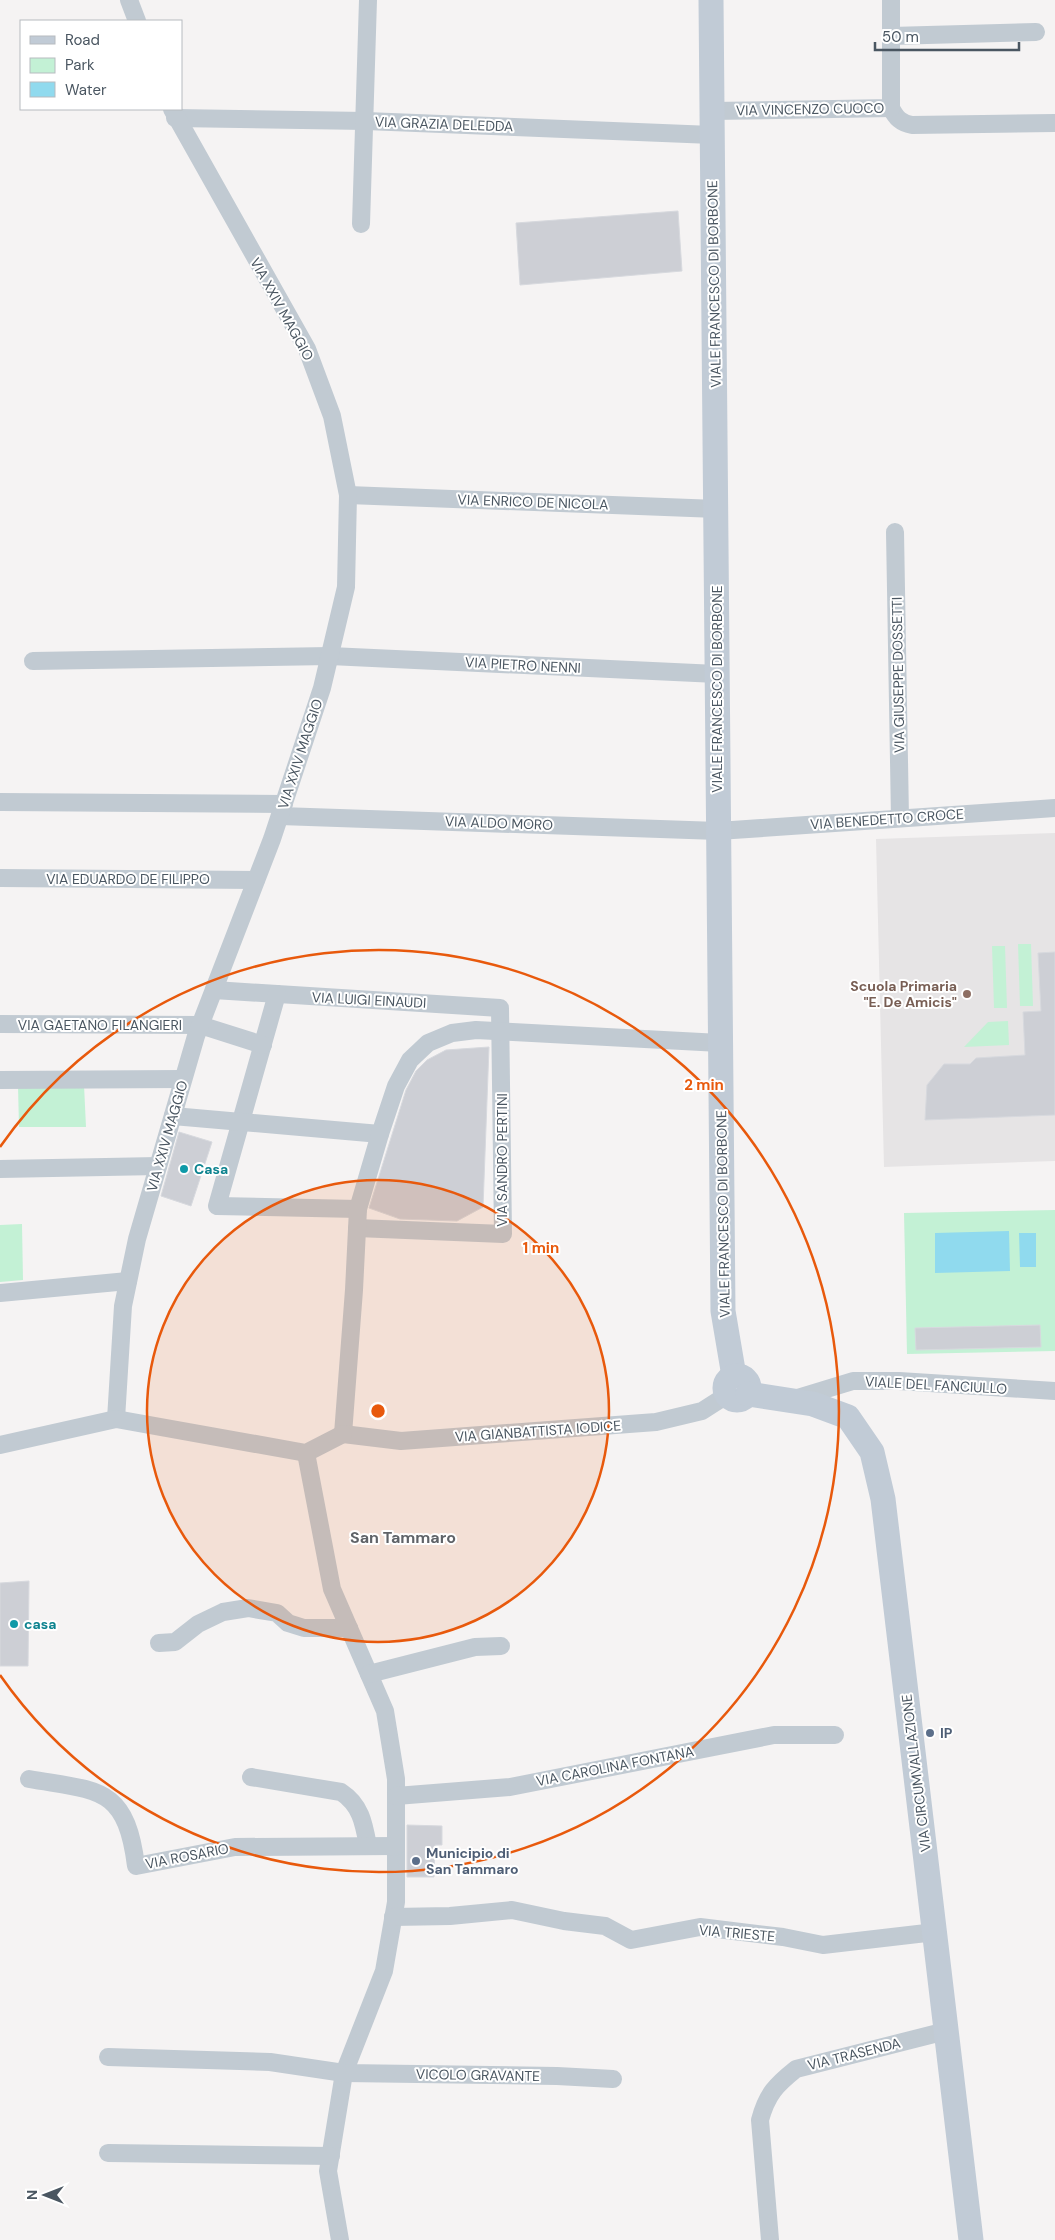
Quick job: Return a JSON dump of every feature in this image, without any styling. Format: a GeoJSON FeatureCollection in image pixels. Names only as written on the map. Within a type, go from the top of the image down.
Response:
{"type":"FeatureCollection","features":[{"type":"Feature","properties":{"kind":"street"},"geometry":{"type":"LineString","coordinates":[[128,0],[137,20]]}},
{"type":"Feature","properties":{"kind":"street"},"geometry":{"type":"LineString","coordinates":[[361,224],[366,121],[368,0]]}},
{"type":"Feature","properties":{"kind":"street","name":"VIALE FRANCESCO DI BORBONE"},"geometry":{"type":"LineString","coordinates":[[710,0],[717,509],[723,1311],[736,1389]]}},
{"type":"Feature","properties":{"kind":"street","name":"VIA VINCENZO CUOCO"},"geometry":{"type":"LineString","coordinates":[[712,110],[890,108],[891,0]]}},
{"type":"Feature","properties":{"kind":"street"},"geometry":{"type":"LineString","coordinates":[[891,36],[1036,32]]}},
{"type":"Feature","properties":{"kind":"street"},"geometry":{"type":"LineString","coordinates":[[890,108],[896,118],[905,124],[912,125],[1055,123]]}},
{"type":"Feature","properties":{"kind":"street","name":"VIA GRAZIA DELEDDA"},"geometry":{"type":"LineString","coordinates":[[174,113],[712,135]]}},
{"type":"Feature","properties":{"kind":"street","name":"VIA XXIV MAGGIO"},"geometry":{"type":"LineString","coordinates":[[116,1419],[123,1306],[137,1239],[200,1025],[282,810],[322,688],[346,588],[348,495],[332,416],[307,349],[174,113]]}},
{"type":"Feature","properties":{"kind":"street","name":"VIA ENRICO DE NICOLA"},"geometry":{"type":"LineString","coordinates":[[348,495],[717,509]]}},
{"type":"Feature","properties":{"kind":"street","name":"VIA GIUSEPPE DOSSETTI"},"geometry":{"type":"LineString","coordinates":[[895,532],[900,818]]}},
{"type":"Feature","properties":{"kind":"street","name":"VIA PIETRO NENNI"},"geometry":{"type":"LineString","coordinates":[[33,661],[330,656],[717,674]]}},
{"type":"Feature","properties":{"kind":"street","name":"VIA ALDO MORO"},"geometry":{"type":"LineString","coordinates":[[0,802],[282,810],[718,831]]}},
{"type":"Feature","properties":{"kind":"street","name":"VIA BENEDETTO CROCE"},"geometry":{"type":"LineString","coordinates":[[718,831],[1055,808]]}},
{"type":"Feature","properties":{"kind":"street","name":"VIA EDUARDO DE FILIPPO"},"geometry":{"type":"LineString","coordinates":[[0,878],[256,880]]}},
{"type":"Feature","properties":{"kind":"street","name":"VIA LUIGI EINAUDI"},"geometry":{"type":"LineString","coordinates":[[214,990],[500,1008],[501,1031]]}},
{"type":"Feature","properties":{"kind":"street"},"geometry":{"type":"LineString","coordinates":[[277,994],[217,1206],[358,1209]]}},
{"type":"Feature","properties":{"kind":"street","name":"VIA GAETANO FILANGIERI"},"geometry":{"type":"LineString","coordinates":[[0,1024],[200,1025],[262,1045]]}},
{"type":"Feature","properties":{"kind":"street"},"geometry":{"type":"LineString","coordinates":[[0,1445],[116,1419],[306,1453],[342,1434],[358,1209],[396,1086],[410,1060],[428,1043],[452,1033],[476,1030],[720,1043]]}},
{"type":"Feature","properties":{"kind":"street","name":"VIA SANDRO PERTINI"},"geometry":{"type":"LineString","coordinates":[[357,1228],[503,1234],[501,1031]]}},
{"type":"Feature","properties":{"kind":"street"},"geometry":{"type":"LineString","coordinates":[[0,1080],[183,1079]]}},
{"type":"Feature","properties":{"kind":"street"},"geometry":{"type":"LineString","coordinates":[[173,1116],[380,1134]]}},
{"type":"Feature","properties":{"kind":"street"},"geometry":{"type":"LineString","coordinates":[[0,1169],[158,1166]]}},
{"type":"Feature","properties":{"kind":"street"},"geometry":{"type":"LineString","coordinates":[[0,1293],[128,1281]]}},
{"type":"Feature","properties":{"kind":"street","name":"VIALE DEL FANCIULLO"},"geometry":{"type":"LineString","coordinates":[[790,1400],[853,1381],[900,1381],[1055,1391]]}},
{"type":"Feature","properties":{"kind":"street","name":"VIA CIRCUMVALLAZIONE"},"geometry":{"type":"LineString","coordinates":[[736,1389],[813,1404],[848,1417],[872,1452],[883,1499],[971,2240]]}},
{"type":"Feature","properties":{"kind":"street","name":"VIA GIANBATTISTA IODICE"},"geometry":{"type":"LineString","coordinates":[[342,1434],[401,1441],[656,1422],[702,1411],[736,1389]]}},
{"type":"Feature","properties":{"kind":"street"},"geometry":{"type":"LineString","coordinates":[[306,1453],[332,1589],[385,1711],[396,1778],[397,1877],[393,1917],[384,1971],[344,2073],[328,2171],[340,2240]]}},
{"type":"Feature","properties":{"kind":"street"},"geometry":{"type":"LineString","coordinates":[[159,1643],[175,1642],[198,1624],[223,1612],[248,1608],[277,1613],[288,1623],[304,1628],[349,1628]]}},
{"type":"Feature","properties":{"kind":"street"},"geometry":{"type":"LineString","coordinates":[[369,1674],[475,1647],[501,1646]]}},
{"type":"Feature","properties":{"kind":"street","name":"VIA CAROLINA FONTANA"},"geometry":{"type":"LineString","coordinates":[[396,1796],[510,1787],[774,1735],[834,1735]]}},
{"type":"Feature","properties":{"kind":"street"},"geometry":{"type":"LineString","coordinates":[[251,1777],[341,1792],[353,1800],[364,1822],[368,1846]]}},
{"type":"Feature","properties":{"kind":"street","name":"VIA ROSARIO"},"geometry":{"type":"LineString","coordinates":[[29,1779],[95,1790],[113,1802],[126,1823],[136,1866],[235,1847],[396,1846]]}},
{"type":"Feature","properties":{"kind":"street","name":"VIA TRIESTE"},"geometry":{"type":"LineString","coordinates":[[393,1917],[450,1916],[512,1910],[564,1921],[605,1926],[631,1940],[700,1927],[783,1937],[823,1945],[935,1932]]}},
{"type":"Feature","properties":{"kind":"street","name":"VIA TRASENDA"},"geometry":{"type":"LineString","coordinates":[[770,2240],[760,2120],[765,2101],[778,2084],[796,2069],[946,2031]]}},
{"type":"Feature","properties":{"kind":"street","name":"VICOLO GRAVANTE"},"geometry":{"type":"LineString","coordinates":[[108,2057],[270,2062],[344,2073],[557,2076],[613,2079]]}},
{"type":"Feature","properties":{"kind":"street"},"geometry":{"type":"LineString","coordinates":[[108,2153],[331,2156]]}},
{"type":"Feature","properties":{"kind":"shaded area","name":"Scuola Primaria \"E. De Amicis\""},"geometry":{"type":"Polygon","coordinates":[[[1055,833],[1055,1161],[884,1167],[876,839],[1055,833]]]}},
{"type":"Feature","properties":{"kind":"green space"},"geometry":{"type":"Polygon","coordinates":[[[1018,944],[1031,944],[1033,1006],[1020,1006],[1018,944]]]}},
{"type":"Feature","properties":{"kind":"green space"},"geometry":{"type":"Polygon","coordinates":[[[992,946],[1005,946],[1007,1008],[994,1008],[992,946]]]}},
{"type":"Feature","properties":{"kind":"green space"},"geometry":{"type":"Polygon","coordinates":[[[1008,1021],[1009,1045],[964,1047],[988,1022],[1008,1021]]]}},
{"type":"Feature","properties":{"kind":"green space"},"geometry":{"type":"Polygon","coordinates":[[[84,1085],[86,1127],[19,1127],[18,1086],[84,1085]]]}},
{"type":"Feature","properties":{"kind":"green space"},"geometry":{"type":"Polygon","coordinates":[[[1055,1210],[1055,1351],[907,1354],[904,1213],[1055,1210]]]}},
{"type":"Feature","properties":{"kind":"green space"},"geometry":{"type":"Polygon","coordinates":[[[22,1224],[23,1280],[0,1282],[0,1225],[22,1224]]]}},
{"type":"Feature","properties":{"kind":"water"},"geometry":{"type":"Polygon","coordinates":[[[1009,1231],[1010,1271],[935,1273],[935,1233],[1009,1231]]]}},
{"type":"Feature","properties":{"kind":"water"},"geometry":{"type":"Polygon","coordinates":[[[1019,1233],[1036,1233],[1036,1267],[1020,1267],[1019,1233]]]}},
{"type":"Feature","properties":{"kind":"building"},"geometry":{"type":"Polygon","coordinates":[[[678,211],[682,271],[520,285],[516,223],[678,211]]]}},
{"type":"Feature","properties":{"kind":"building"},"geometry":{"type":"Polygon","coordinates":[[[1055,952],[1055,1115],[925,1120],[927,1085],[944,1064],[970,1064],[976,1058],[1025,1055],[1023,1012],[1041,1011],[1038,953],[1055,952]]]}},
{"type":"Feature","properties":{"kind":"building"},"geometry":{"type":"Polygon","coordinates":[[[489,1047],[483,1207],[457,1221],[400,1219],[369,1208],[406,1090],[416,1071],[427,1060],[446,1050],[489,1047]]]}},
{"type":"Feature","properties":{"kind":"building","name":"Casa"},"geometry":{"type":"Polygon","coordinates":[[[179,1132],[212,1142],[191,1206],[161,1196],[179,1132]]]}},
{"type":"Feature","properties":{"kind":"building"},"geometry":{"type":"Polygon","coordinates":[[[1040,1325],[1041,1347],[916,1350],[915,1328],[1040,1325]]]}},
{"type":"Feature","properties":{"kind":"building","name":"casa"},"geometry":{"type":"Polygon","coordinates":[[[29,1581],[28,1666],[0,1666],[0,1583],[29,1581]]]}},
{"type":"Feature","properties":{"kind":"building","name":"Municipio di San Tammaro"},"geometry":{"type":"Polygon","coordinates":[[[407,1825],[442,1826],[442,1845],[435,1845],[434,1877],[407,1877],[407,1825]]]}},
{"type":"Feature","properties":{"kind":"place","name":"Scuola Primaria \"E. De Amicis\""},"geometry":{"type":"Point","coordinates":[967,994]}},
{"type":"Feature","properties":{"kind":"place","name":"Casa"},"geometry":{"type":"Point","coordinates":[184,1169]}},
{"type":"Feature","properties":{"kind":"place","name":"casa"},"geometry":{"type":"Point","coordinates":[14,1624]}},
{"type":"Feature","properties":{"kind":"place","name":"IP"},"geometry":{"type":"Point","coordinates":[930,1733]}},
{"type":"Feature","properties":{"kind":"place","name":"Municipio di San Tammaro"},"geometry":{"type":"Point","coordinates":[416,1861]}},
{"type":"Feature","properties":{"kind":"district","name":"San Tammaro"},"geometry":{"type":"Point","coordinates":[403,1537]}}]}
